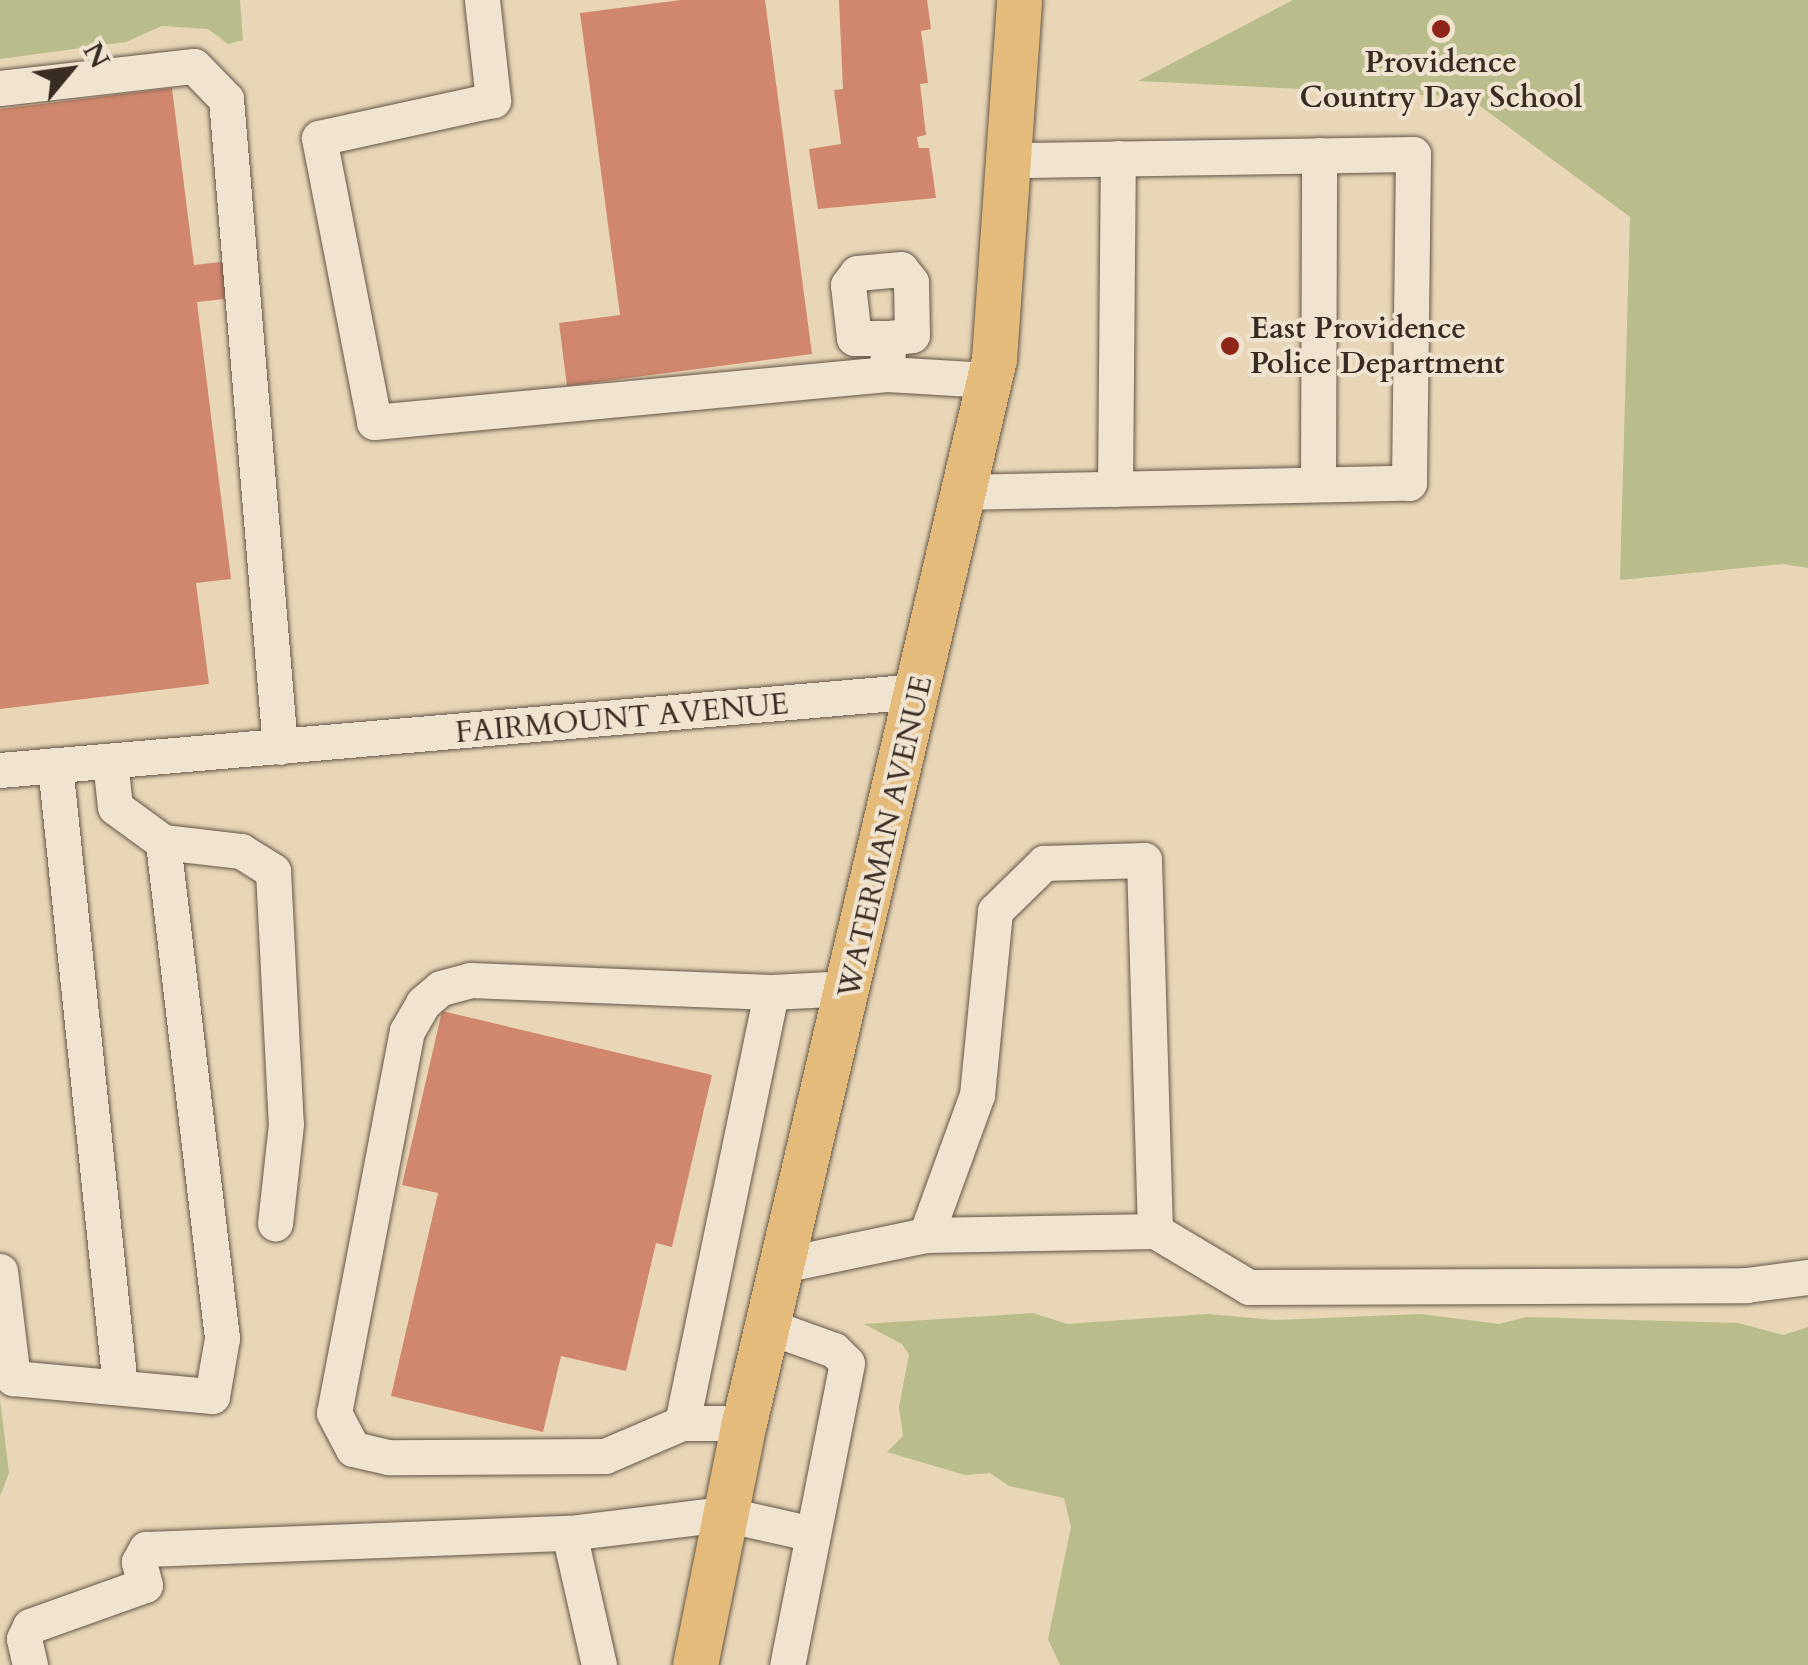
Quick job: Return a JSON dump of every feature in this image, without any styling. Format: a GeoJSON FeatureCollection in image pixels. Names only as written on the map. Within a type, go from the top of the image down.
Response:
{"type":"FeatureCollection","features":[{"type":"Feature","properties":{"kind":"main road","name":"WATERMAN AVENUE"},"geometry":{"type":"LineString","coordinates":[[695,1665],[744,1423],[850,988],[990,380],[1010,160],[1019,0]]}},
{"type":"Feature","properties":{"kind":"street"},"geometry":{"type":"LineString","coordinates":[[482,0],[493,100],[319,138],[374,422],[887,374],[990,380]]}},
{"type":"Feature","properties":{"kind":"street"},"geometry":{"type":"LineString","coordinates":[[0,88],[194,66],[226,99],[280,747]]}},
{"type":"Feature","properties":{"kind":"street"},"geometry":{"type":"LineString","coordinates":[[965,492],[1409,483],[1413,154],[1010,160]]}},
{"type":"Feature","properties":{"kind":"street"},"geometry":{"type":"LineString","coordinates":[[1318,484],[1319,155]]}},
{"type":"Feature","properties":{"kind":"street"},"geometry":{"type":"LineString","coordinates":[[1115,489],[1118,158]]}},
{"type":"Feature","properties":{"kind":"street"},"geometry":{"type":"LineString","coordinates":[[887,374],[888,338]]}},
{"type":"Feature","properties":{"kind":"street","name":"FAIRMOUNT AVENUE"},"geometry":{"type":"LineString","coordinates":[[0,770],[280,747],[324,738],[413,739],[918,691]]}},
{"type":"Feature","properties":{"kind":"street"},"geometry":{"type":"LineString","coordinates":[[110,761],[116,807],[164,842],[241,851],[274,871],[286,1124],[275,1222]]}},
{"type":"Feature","properties":{"kind":"street"},"geometry":{"type":"LineString","coordinates":[[55,766],[120,1388]]}},
{"type":"Feature","properties":{"kind":"street"},"geometry":{"type":"LineString","coordinates":[[0,1271],[13,1378],[212,1396],[222,1338],[164,842]]}},
{"type":"Feature","properties":{"kind":"street"},"geometry":{"type":"LineString","coordinates":[[926,1236],[977,1096],[994,911],[1044,863],[1144,860],[1156,1232]]}},
{"type":"Feature","properties":{"kind":"street"},"geometry":{"type":"LineString","coordinates":[[744,1423],[682,1422],[605,1456],[388,1457],[353,1449],[334,1413],[350,1308],[408,1031],[423,1003],[441,988],[470,980],[770,992],[850,988]]}},
{"type":"Feature","properties":{"kind":"street"},"geometry":{"type":"LineString","coordinates":[[682,1422],[770,992]]}},
{"type":"Feature","properties":{"kind":"street"},"geometry":{"type":"LineString","coordinates":[[782,1265],[926,1236],[1156,1232],[1249,1287],[1746,1285],[1808,1278]]}},
{"type":"Feature","properties":{"kind":"street"},"geometry":{"type":"LineString","coordinates":[[767,1326],[834,1350],[847,1363],[787,1665]]}},
{"type":"Feature","properties":{"kind":"street"},"geometry":{"type":"LineString","coordinates":[[30,1665],[24,1639],[30,1626],[144,1586],[139,1562],[146,1549],[569,1533],[724,1514],[813,1534]]}},
{"type":"Feature","properties":{"kind":"street"},"geometry":{"type":"LineString","coordinates":[[569,1533],[599,1665]]}},
{"type":"Feature","properties":{"kind":"green space"},"geometry":{"type":"Polygon","coordinates":[[[0,0],[240,0],[243,40],[228,44],[208,29],[162,26],[126,42],[0,59],[0,0]]]}},
{"type":"Feature","properties":{"kind":"green space"},"geometry":{"type":"Polygon","coordinates":[[[1293,0],[1808,0],[1808,568],[1782,564],[1620,580],[1630,217],[1468,97],[1138,81],[1293,0]]]}},
{"type":"Feature","properties":{"kind":"green space"},"geometry":{"type":"Polygon","coordinates":[[[1033,1313],[1067,1324],[1208,1314],[1276,1320],[1421,1314],[1499,1324],[1527,1317],[1738,1323],[1783,1335],[1808,1327],[1808,1665],[1060,1665],[1048,1639],[1071,1527],[1064,1498],[1009,1486],[990,1473],[965,1475],[887,1452],[903,1436],[899,1407],[909,1355],[902,1344],[864,1324],[1033,1313]]]}},
{"type":"Feature","properties":{"kind":"green space"},"geometry":{"type":"Polygon","coordinates":[[[0,1399],[9,1473],[0,1496],[0,1399]]]}},
{"type":"Feature","properties":{"kind":"building"},"geometry":{"type":"Polygon","coordinates":[[[681,0],[765,0],[812,354],[567,386],[559,323],[620,315],[580,13],[681,0]]]}},
{"type":"Feature","properties":{"kind":"building"},"geometry":{"type":"Polygon","coordinates":[[[839,0],[927,0],[931,29],[921,31],[928,83],[920,84],[926,135],[917,137],[919,148],[929,148],[936,198],[818,209],[809,149],[841,144],[834,90],[843,89],[839,0]]]}},
{"type":"Feature","properties":{"kind":"building"},"geometry":{"type":"Polygon","coordinates":[[[172,88],[194,265],[229,261],[234,298],[197,302],[231,579],[196,583],[209,684],[0,709],[0,109],[172,88]]]}},
{"type":"Feature","properties":{"kind":"building"},"geometry":{"type":"Polygon","coordinates":[[[442,1011],[712,1075],[672,1247],[656,1243],[626,1371],[561,1356],[543,1432],[391,1396],[438,1193],[402,1185],[442,1011]]]}},
{"type":"Feature","properties":{"kind":"place","name":"Providence Country Day School"},"geometry":{"type":"Point","coordinates":[1441,29]}},
{"type":"Feature","properties":{"kind":"place","name":"East Providence Police Department"},"geometry":{"type":"Point","coordinates":[1230,346]}}]}
